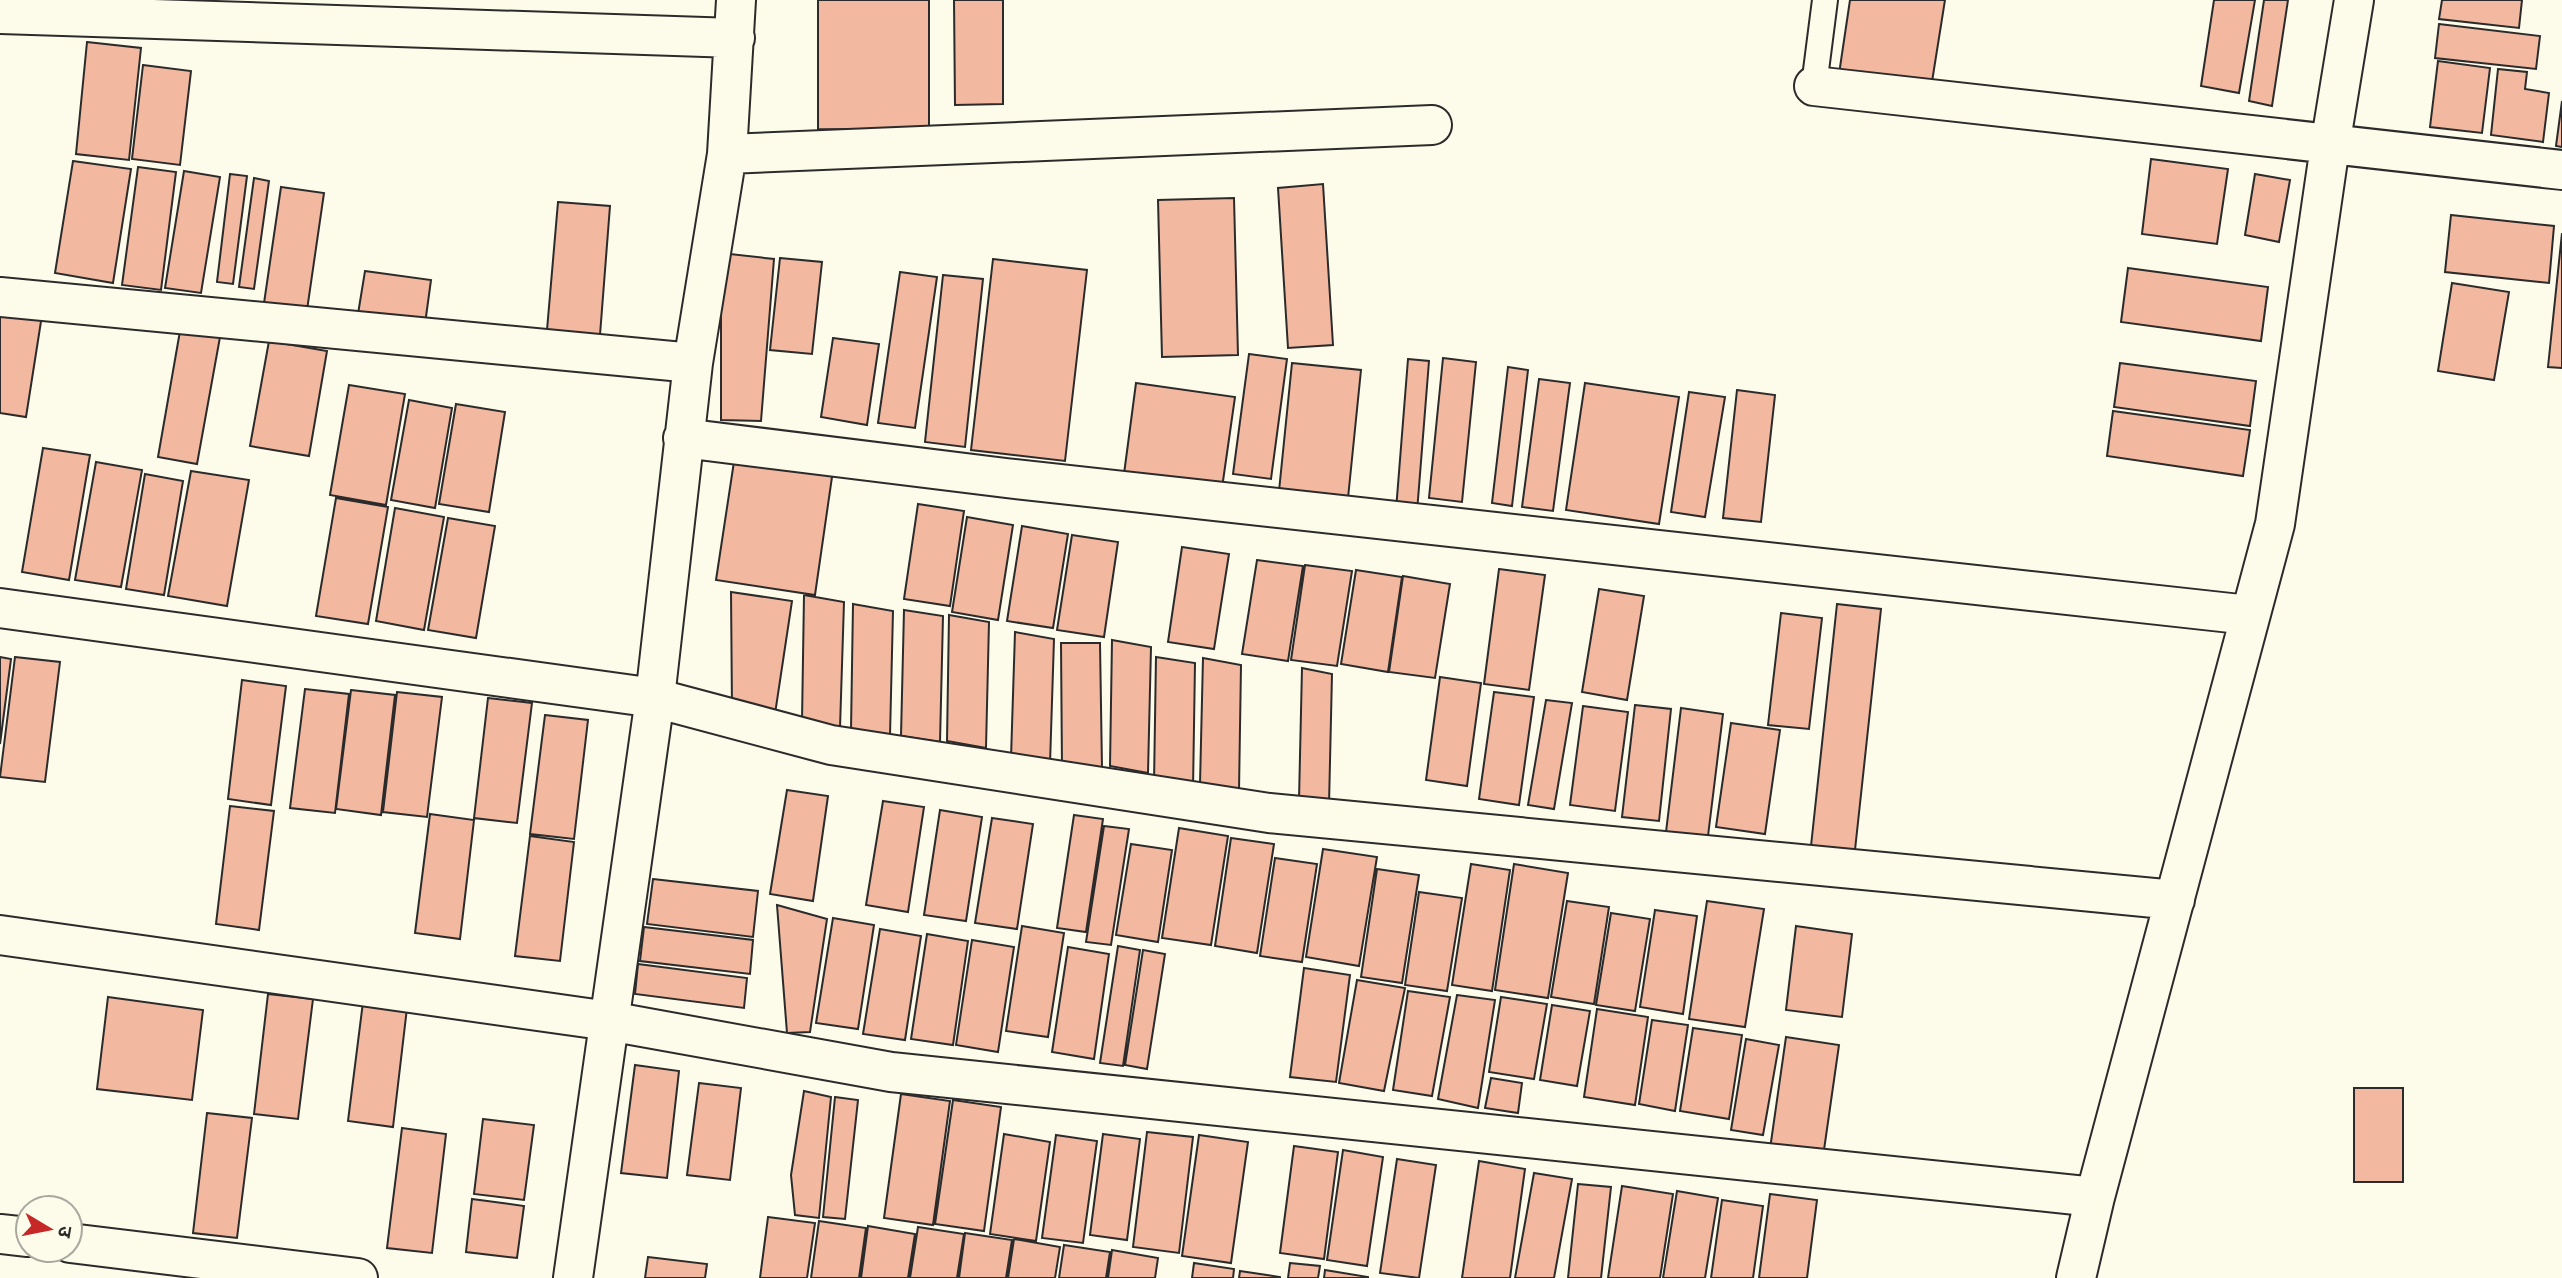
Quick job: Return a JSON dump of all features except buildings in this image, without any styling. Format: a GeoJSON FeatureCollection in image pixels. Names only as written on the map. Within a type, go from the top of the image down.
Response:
{"type":"FeatureCollection","features":[{"type":"Feature","properties":{"kind":"street"},"geometry":{"type":"LineString","coordinates":[[573,1278],[655,698],[693,363],[727,154],[736,0]]}},
{"type":"Feature","properties":{"kind":"street"},"geometry":{"type":"LineString","coordinates":[[2076,1278],[2095,1197],[2275,524],[2354,0]]}},
{"type":"Feature","properties":{"kind":"street"},"geometry":{"type":"LineString","coordinates":[[0,13],[735,38]]}},
{"type":"Feature","properties":{"kind":"street"},"geometry":{"type":"LineString","coordinates":[[1814,86],[2562,170]]}},
{"type":"Feature","properties":{"kind":"street"},"geometry":{"type":"LineString","coordinates":[[727,154],[1432,125]]}},
{"type":"Feature","properties":{"kind":"street"},"geometry":{"type":"LineString","coordinates":[[0,297],[693,363]]}},
{"type":"Feature","properties":{"kind":"street"},"geometry":{"type":"LineString","coordinates":[[683,438],[1020,480],[2249,615]]}},
{"type":"Feature","properties":{"kind":"street"},"geometry":{"type":"LineString","coordinates":[[0,608],[655,698],[831,746],[1269,813],[2175,900]]}},
{"type":"Feature","properties":{"kind":"street"},"geometry":{"type":"LineString","coordinates":[[0,935],[609,1021],[891,1072],[2095,1197]]}},
{"type":"Feature","properties":{"kind":"street"},"geometry":{"type":"LineString","coordinates":[[84,1244],[358,1278]]}},
{"type":"Feature","properties":{"kind":"lane"},"geometry":{"type":"LineString","coordinates":[[1814,86],[1825,0]]}}]}
